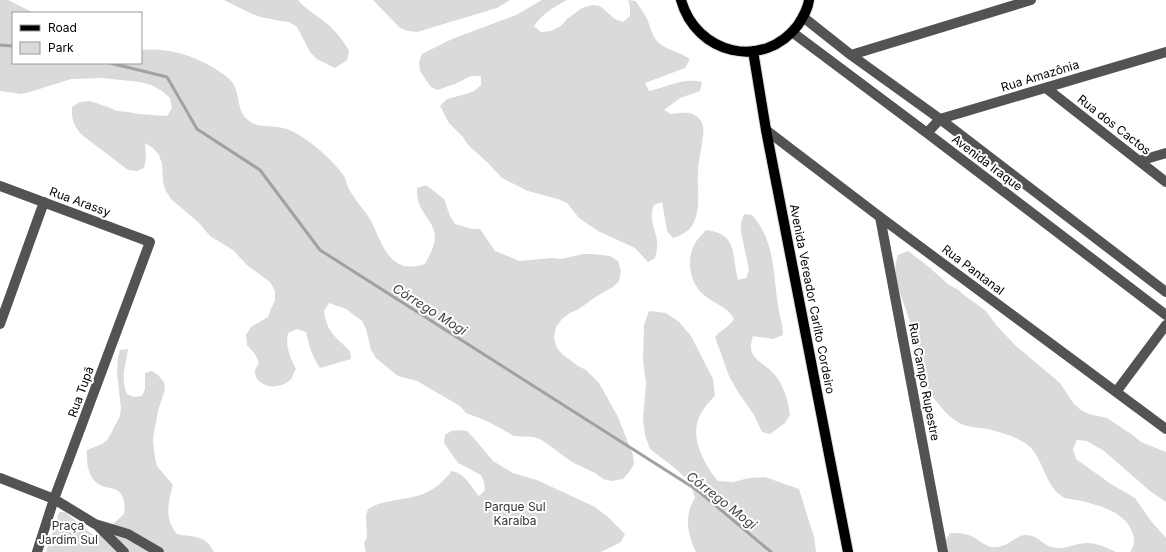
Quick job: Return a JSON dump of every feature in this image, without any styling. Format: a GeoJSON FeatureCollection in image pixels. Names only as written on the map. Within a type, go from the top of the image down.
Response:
{"type":"FeatureCollection","features":[{"type":"Feature","properties":{"kind":"main road"},"geometry":{"type":"LineString","coordinates":[[681,0],[684,10],[691,23],[700,34],[712,43],[739,51],[753,51],[767,48],[780,42],[792,32],[803,17],[809,0]]}},
{"type":"Feature","properties":{"kind":"main road","name":"Avenida Vereador Carlito Cordeiro"},"geometry":{"type":"LineString","coordinates":[[753,51],[766,130],[848,552]]}},
{"type":"Feature","properties":{"kind":"street"},"geometry":{"type":"LineString","coordinates":[[851,55],[1031,0]]}},
{"type":"Feature","properties":{"kind":"street","name":"Avenida Iraque"},"geometry":{"type":"LineString","coordinates":[[803,17],[851,55],[940,119],[1166,292]]}},
{"type":"Feature","properties":{"kind":"street","name":"Avenida Iraque"},"geometry":{"type":"LineString","coordinates":[[792,32],[1166,315]]}},
{"type":"Feature","properties":{"kind":"street","name":"Rua Amazônia"},"geometry":{"type":"LineString","coordinates":[[940,119],[1166,52]]}},
{"type":"Feature","properties":{"kind":"street","name":"Rua dos Cactos"},"geometry":{"type":"LineString","coordinates":[[1046,88],[1166,182]]}},
{"type":"Feature","properties":{"kind":"street"},"geometry":{"type":"LineString","coordinates":[[927,133],[940,119]]}},
{"type":"Feature","properties":{"kind":"street","name":"Rua Pantanal"},"geometry":{"type":"LineString","coordinates":[[766,130],[880,217],[1166,429]]}},
{"type":"Feature","properties":{"kind":"street"},"geometry":{"type":"LineString","coordinates":[[1139,161],[1166,153]]}},
{"type":"Feature","properties":{"kind":"street","name":"Rua Arassy"},"geometry":{"type":"LineString","coordinates":[[0,186],[150,242]]}},
{"type":"Feature","properties":{"kind":"street"},"geometry":{"type":"LineString","coordinates":[[0,324],[44,202]]}},
{"type":"Feature","properties":{"kind":"street","name":"Rua Campo Rupestre"},"geometry":{"type":"LineString","coordinates":[[880,217],[943,552]]}},
{"type":"Feature","properties":{"kind":"street","name":"Rua Tupã"},"geometry":{"type":"LineString","coordinates":[[38,552],[54,499],[150,242]]}},
{"type":"Feature","properties":{"kind":"street"},"geometry":{"type":"LineString","coordinates":[[1116,392],[1166,325]]}},
{"type":"Feature","properties":{"kind":"street"},"geometry":{"type":"LineString","coordinates":[[0,478],[54,499],[95,524],[124,552]]}},
{"type":"Feature","properties":{"kind":"street"},"geometry":{"type":"LineString","coordinates":[[95,524],[128,534],[159,552]]}},
{"type":"Feature","properties":{"kind":"green space"},"geometry":{"type":"Polygon","coordinates":[[[0,0],[8,0],[32,12],[12,12],[12,64],[142,64],[142,50],[152,49],[184,54],[214,68],[227,77],[234,85],[240,108],[248,120],[256,125],[283,128],[299,135],[332,162],[344,176],[349,189],[370,219],[389,255],[395,262],[403,266],[413,267],[425,264],[434,244],[435,233],[432,225],[418,202],[417,197],[417,188],[426,185],[444,199],[450,216],[455,224],[472,229],[480,229],[495,251],[520,261],[551,258],[561,259],[583,254],[610,256],[618,261],[621,271],[619,281],[613,287],[562,319],[556,327],[554,338],[557,348],[562,354],[586,370],[599,383],[618,417],[633,455],[634,464],[623,479],[612,481],[603,479],[595,473],[572,462],[542,440],[534,437],[514,436],[487,421],[466,413],[460,406],[417,381],[398,376],[376,358],[371,350],[366,329],[362,321],[346,309],[329,303],[324,311],[327,324],[332,334],[350,351],[351,359],[320,368],[313,355],[306,332],[297,329],[288,333],[287,338],[289,351],[296,369],[292,378],[280,386],[269,386],[260,383],[257,379],[255,371],[259,363],[255,354],[247,345],[246,335],[251,327],[268,317],[275,300],[275,291],[270,282],[247,265],[233,250],[210,236],[199,223],[171,199],[163,182],[162,164],[159,155],[153,148],[145,143],[146,159],[144,168],[137,171],[128,170],[82,135],[75,125],[72,115],[72,107],[80,102],[90,101],[117,111],[167,116],[172,108],[170,98],[162,91],[151,85],[140,82],[102,78],[71,79],[21,94],[0,91],[0,0]]]}},
{"type":"Feature","properties":{"kind":"green space"},"geometry":{"type":"Polygon","coordinates":[[[224,0],[298,0],[339,36],[349,51],[347,60],[335,68],[317,59],[310,52],[297,27],[289,22],[252,14],[224,0]]]}},
{"type":"Feature","properties":{"kind":"green space"},"geometry":{"type":"Polygon","coordinates":[[[373,0],[510,0],[497,8],[417,32],[400,28],[373,0]]]}},
{"type":"Feature","properties":{"kind":"green space"},"geometry":{"type":"Polygon","coordinates":[[[542,0],[567,0],[549,11],[537,21],[534,26],[541,32],[551,31],[561,26],[567,19],[582,8],[592,5],[600,6],[615,19],[623,22],[630,16],[628,0],[636,1],[648,20],[656,40],[667,48],[690,59],[685,68],[645,83],[649,91],[675,83],[689,81],[702,82],[700,91],[680,98],[664,110],[671,114],[684,113],[695,115],[701,121],[703,126],[698,169],[698,204],[696,216],[694,222],[688,230],[673,238],[667,231],[662,202],[654,205],[652,220],[657,248],[655,258],[648,262],[635,248],[598,231],[579,218],[567,203],[528,191],[502,178],[468,145],[463,137],[449,123],[440,106],[447,99],[474,91],[481,85],[481,76],[471,76],[455,84],[437,90],[430,86],[420,71],[419,62],[422,54],[452,39],[516,15],[542,0]]]}},
{"type":"Feature","properties":{"kind":"green space"},"geometry":{"type":"Polygon","coordinates":[[[744,214],[752,215],[760,225],[769,246],[783,331],[783,335],[773,339],[753,336],[751,344],[751,350],[756,358],[777,378],[785,393],[788,404],[790,415],[785,423],[770,434],[762,432],[754,415],[738,392],[729,376],[715,337],[734,319],[725,308],[709,299],[700,291],[693,279],[690,265],[690,258],[694,245],[698,239],[706,230],[717,232],[729,241],[732,247],[738,280],[746,278],[749,270],[741,232],[741,223],[744,214]]]}},
{"type":"Feature","properties":{"kind":"green space"},"geometry":{"type":"Polygon","coordinates":[[[908,251],[949,285],[957,289],[986,311],[997,326],[1016,346],[1060,383],[1074,404],[1081,410],[1089,414],[1107,418],[1141,442],[1166,452],[1166,502],[1150,491],[1104,451],[1087,441],[1077,440],[1073,449],[1076,459],[1111,484],[1135,498],[1151,521],[1166,538],[1166,552],[1130,552],[1134,545],[1134,538],[1129,525],[1124,519],[1101,507],[1063,497],[1056,492],[1051,485],[1036,455],[1025,443],[1012,436],[997,431],[961,424],[940,406],[927,386],[923,375],[908,316],[896,278],[895,271],[898,255],[908,251]]]}},
{"type":"Feature","properties":{"kind":"green space"},"geometry":{"type":"Polygon","coordinates":[[[649,311],[666,313],[679,322],[691,336],[713,379],[715,396],[701,412],[696,432],[699,447],[705,462],[713,475],[718,481],[733,482],[749,478],[765,477],[799,489],[814,537],[816,552],[696,552],[688,527],[689,512],[695,497],[689,481],[650,449],[645,435],[643,419],[646,383],[643,360],[644,325],[649,311]]]}},
{"type":"Feature","properties":{"kind":"green space","name":"Praça Jardim Sul"},"geometry":{"type":"Polygon","coordinates":[[[128,349],[124,377],[127,394],[134,397],[142,396],[145,389],[145,373],[152,371],[164,382],[165,390],[159,407],[153,441],[157,466],[173,485],[168,511],[170,522],[177,534],[203,539],[211,546],[214,552],[46,552],[59,512],[65,512],[93,535],[104,532],[124,514],[123,498],[120,493],[111,488],[102,486],[93,479],[90,474],[87,450],[102,444],[108,439],[120,416],[121,408],[117,373],[118,357],[120,350],[128,349]]]}},
{"type":"Feature","properties":{"kind":"green space","name":"Parque Sul Karaíba"},"geometry":{"type":"Polygon","coordinates":[[[451,431],[467,431],[493,461],[513,473],[537,480],[595,507],[608,517],[625,534],[621,542],[601,552],[366,552],[364,543],[367,537],[366,516],[368,509],[375,505],[424,494],[437,486],[452,471],[461,475],[479,496],[485,490],[481,475],[458,463],[444,443],[445,435],[451,431]]]}},
{"type":"Feature","properties":{"kind":"green space"},"geometry":{"type":"Polygon","coordinates":[[[950,533],[961,533],[971,536],[992,547],[1003,546],[1018,537],[1030,535],[1048,546],[1056,548],[1082,543],[1091,543],[1116,552],[948,552],[946,540],[950,533]]]}},
{"type":"Feature","properties":{"kind":"waterway","name":"Córrego Mogi"},"geometry":{"type":"LineString","coordinates":[[0,45],[12,46]]}},
{"type":"Feature","properties":{"kind":"waterway","name":"Córrego Mogi"},"geometry":{"type":"LineString","coordinates":[[114,64],[167,77],[197,129],[260,170],[320,250],[697,490],[771,552]]}}]}
